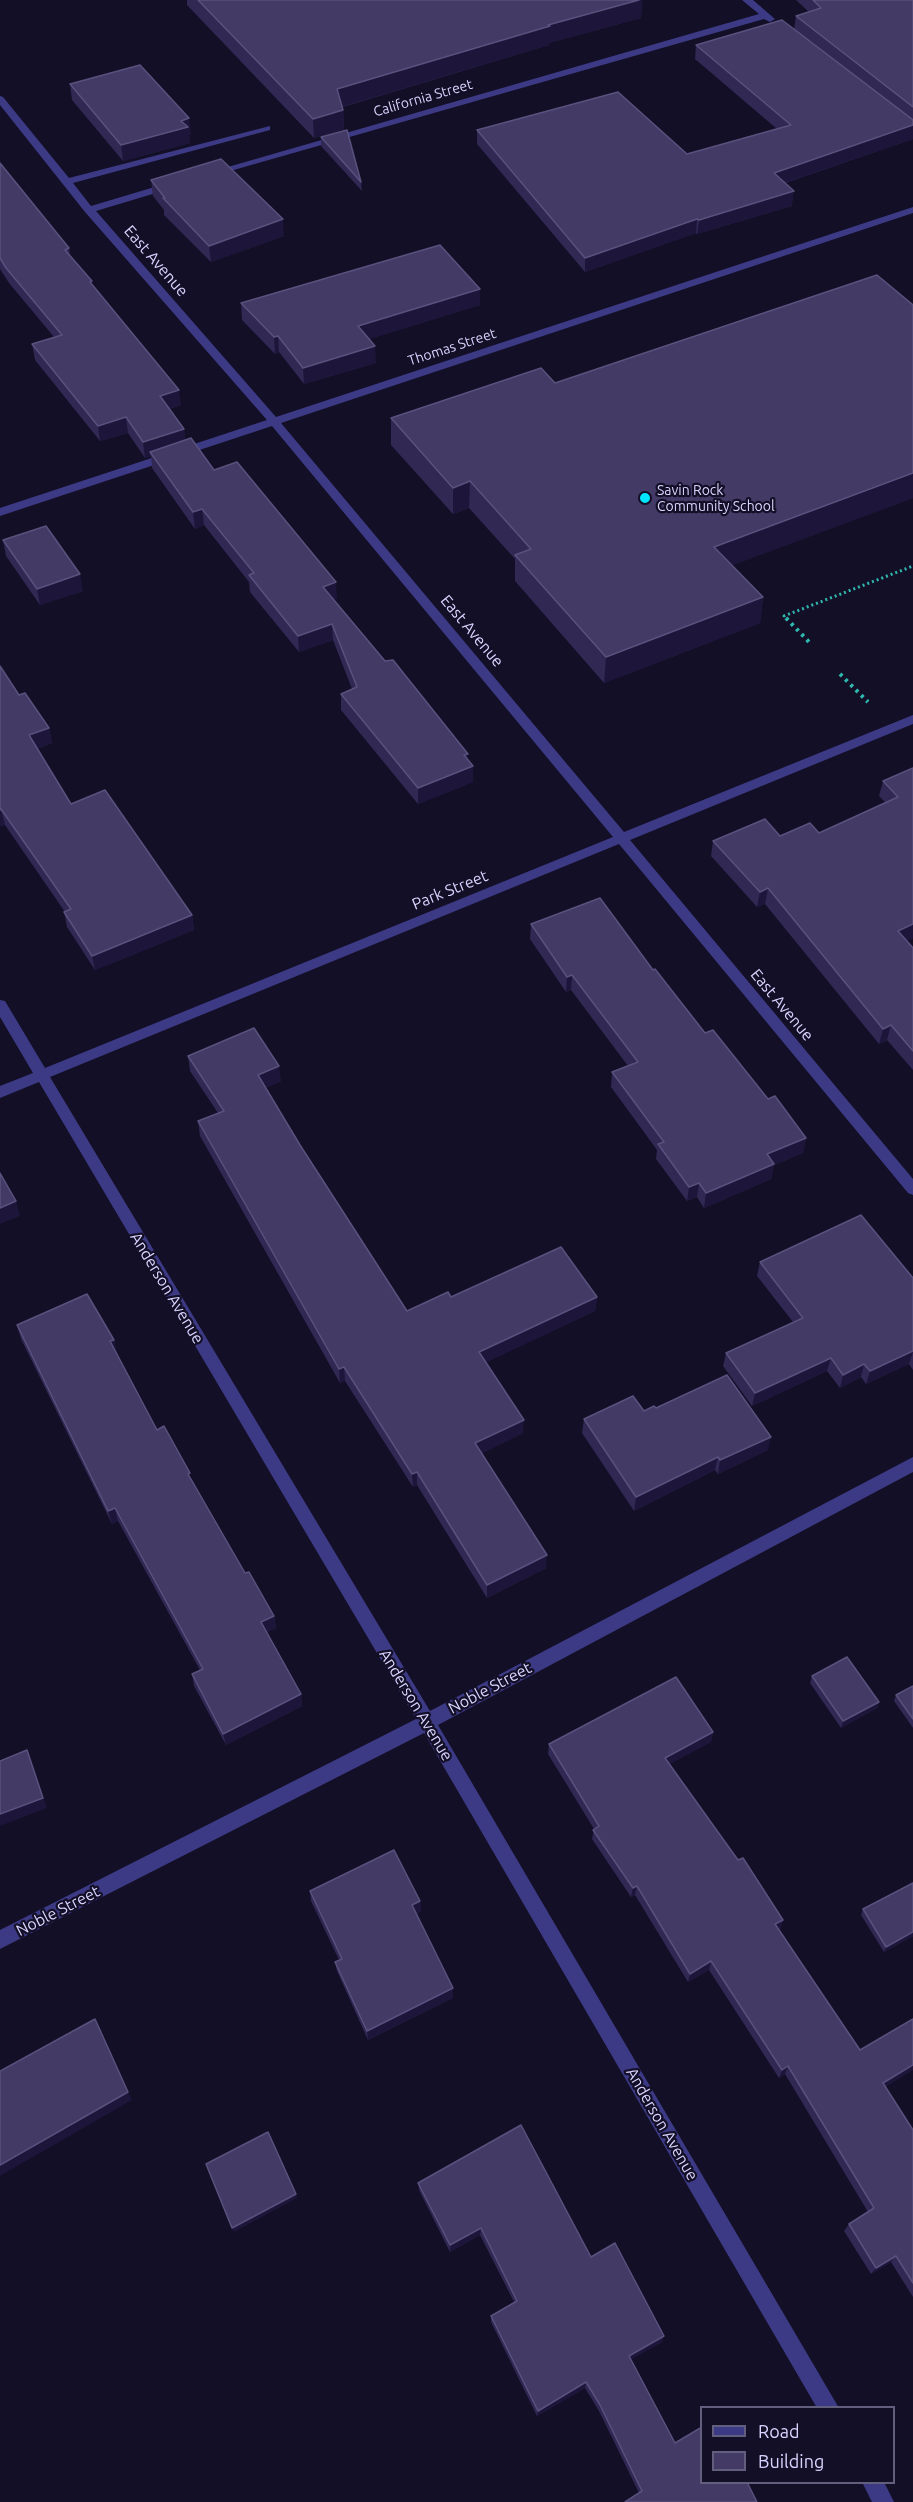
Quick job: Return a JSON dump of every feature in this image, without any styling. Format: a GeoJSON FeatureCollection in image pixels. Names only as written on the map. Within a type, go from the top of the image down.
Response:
{"type":"FeatureCollection","features":[{"type":"Feature","properties":{"kind":"street"},"geometry":{"type":"LineString","coordinates":[[747,0],[775,22]]}},
{"type":"Feature","properties":{"kind":"street","name":"California Street"},"geometry":{"type":"LineString","coordinates":[[201,176],[766,15]]}},
{"type":"Feature","properties":{"kind":"street","name":"East Avenue"},"geometry":{"type":"LineString","coordinates":[[0,99],[89,210],[274,421],[913,1189]]}},
{"type":"Feature","properties":{"kind":"street"},"geometry":{"type":"LineString","coordinates":[[67,182],[267,128]]}},
{"type":"Feature","properties":{"kind":"street"},"geometry":{"type":"LineString","coordinates":[[89,210],[179,183]]}},
{"type":"Feature","properties":{"kind":"street","name":"Thomas Street"},"geometry":{"type":"LineString","coordinates":[[0,512],[913,210]]}},
{"type":"Feature","properties":{"kind":"street","name":"Park Street"},"geometry":{"type":"LineString","coordinates":[[0,1092],[913,719]]}},
{"type":"Feature","properties":{"kind":"street","name":"Anderson Avenue"},"geometry":{"type":"LineString","coordinates":[[0,1005],[40,1076],[427,1722],[828,2406]]}},
{"type":"Feature","properties":{"kind":"street","name":"Noble Street"},"geometry":{"type":"LineString","coordinates":[[0,1940],[427,1722],[913,1464]]}},
{"type":"Feature","properties":{"kind":"street"},"geometry":{"type":"LineString","coordinates":[[874,2484],[884,2502]]}},
{"type":"Feature","properties":{"kind":"path"},"geometry":{"type":"LineString","coordinates":[[812,644],[784,616],[913,566]]}},
{"type":"Feature","properties":{"kind":"path"},"geometry":{"type":"LineString","coordinates":[[840,674],[871,705]]}},
{"type":"Feature","properties":{"kind":"building"},"geometry":{"type":"Polygon","coordinates":[[[198,0],[639,0],[337,89],[343,110],[313,119],[198,0]]]}},
{"type":"Feature","properties":{"kind":"building"},"geometry":{"type":"Polygon","coordinates":[[[813,0],[913,0],[913,107],[796,16],[821,8],[813,0]]]}},
{"type":"Feature","properties":{"kind":"building"},"geometry":{"type":"Polygon","coordinates":[[[782,20],[913,120],[913,125],[774,173],[794,191],[697,219],[585,258],[477,130],[618,92],[687,154],[791,125],[696,45],[782,20]]]}},
{"type":"Feature","properties":{"kind":"building"},"geometry":{"type":"Polygon","coordinates":[[[140,65],[189,118],[181,121],[188,127],[121,145],[70,84],[140,65]]]}},
{"type":"Feature","properties":{"kind":"building"},"geometry":{"type":"Polygon","coordinates":[[[347,130],[361,182],[321,137],[347,130]]]}},
{"type":"Feature","properties":{"kind":"building"},"geometry":{"type":"Polygon","coordinates":[[[221,159],[283,219],[209,246],[163,198],[165,198],[151,180],[221,159]]]}},
{"type":"Feature","properties":{"kind":"building"},"geometry":{"type":"Polygon","coordinates":[[[0,163],[69,248],[65,250],[92,281],[90,282],[179,390],[160,396],[184,429],[143,442],[126,417],[98,426],[32,344],[62,335],[0,258],[0,163]]]}},
{"type":"Feature","properties":{"kind":"building"},"geometry":{"type":"Polygon","coordinates":[[[440,245],[480,289],[358,326],[375,346],[303,368],[278,336],[274,337],[241,303],[440,245]]]}},
{"type":"Feature","properties":{"kind":"building"},"geometry":{"type":"Polygon","coordinates":[[[877,275],[913,305],[913,473],[714,547],[763,597],[606,657],[515,555],[531,549],[470,481],[453,488],[391,418],[541,368],[555,383],[877,275]]]}},
{"type":"Feature","properties":{"kind":"building"},"geometry":{"type":"Polygon","coordinates":[[[191,438],[214,470],[237,462],[336,582],[323,587],[385,661],[393,660],[468,754],[464,755],[473,766],[418,788],[341,694],[357,687],[332,624],[298,636],[249,575],[254,573],[202,509],[193,512],[150,452],[191,438]]]}},
{"type":"Feature","properties":{"kind":"building"},"geometry":{"type":"Polygon","coordinates":[[[46,526],[80,574],[37,589],[3,540],[46,526]]]}},
{"type":"Feature","properties":{"kind":"building"},"geometry":{"type":"Polygon","coordinates":[[[0,666],[19,695],[25,693],[49,728],[29,735],[71,804],[105,790],[192,915],[92,956],[64,912],[71,909],[0,810],[0,666]]]}},
{"type":"Feature","properties":{"kind":"building"},"geometry":{"type":"Polygon","coordinates":[[[913,768],[913,924],[898,931],[913,948],[913,1051],[891,1025],[883,1029],[768,888],[760,892],[713,841],[765,819],[780,836],[810,823],[819,833],[898,797],[883,781],[913,768]]]}},
{"type":"Feature","properties":{"kind":"building"},"geometry":{"type":"Polygon","coordinates":[[[600,898],[653,970],[655,969],[705,1033],[713,1030],[768,1099],[775,1096],[806,1138],[767,1154],[774,1164],[706,1193],[699,1183],[689,1187],[658,1144],[664,1142],[612,1072],[638,1062],[572,975],[567,977],[531,924],[600,898]]]}},
{"type":"Feature","properties":{"kind":"building"},"geometry":{"type":"Polygon","coordinates":[[[254,1028],[279,1066],[258,1075],[300,1145],[407,1311],[448,1292],[451,1297],[561,1247],[597,1297],[479,1352],[524,1420],[475,1443],[547,1555],[487,1585],[417,1472],[412,1474],[344,1367],[339,1369],[198,1121],[224,1111],[188,1056],[254,1028]]]}},
{"type":"Feature","properties":{"kind":"building"},"geometry":{"type":"Polygon","coordinates":[[[0,1173],[16,1201],[0,1208],[0,1173]]]}},
{"type":"Feature","properties":{"kind":"building"},"geometry":{"type":"Polygon","coordinates":[[[861,1215],[913,1278],[913,1351],[870,1371],[864,1364],[843,1375],[831,1358],[755,1393],[726,1353],[803,1318],[760,1262],[861,1215]]]}},
{"type":"Feature","properties":{"kind":"building"},"geometry":{"type":"Polygon","coordinates":[[[87,1294],[114,1340],[110,1341],[157,1430],[164,1426],[190,1473],[188,1474],[245,1573],[249,1572],[274,1616],[261,1622],[301,1694],[223,1734],[192,1674],[203,1669],[115,1508],[108,1511],[17,1325],[87,1294]]]}},
{"type":"Feature","properties":{"kind":"building"},"geometry":{"type":"Polygon","coordinates":[[[727,1375],[771,1437],[720,1460],[718,1457],[636,1497],[584,1419],[633,1396],[644,1411],[654,1406],[656,1408],[727,1375]]]}},
{"type":"Feature","properties":{"kind":"building"},"geometry":{"type":"Polygon","coordinates":[[[847,1657],[879,1702],[843,1721],[812,1676],[847,1657]]]}},
{"type":"Feature","properties":{"kind":"building"},"geometry":{"type":"Polygon","coordinates":[[[676,1677],[713,1732],[665,1758],[738,1860],[743,1858],[783,1920],[775,1924],[860,2050],[913,2019],[913,2065],[883,2083],[913,2130],[913,2283],[896,2256],[876,2268],[849,2224],[874,2208],[788,2066],[782,2070],[711,1961],[690,1974],[637,1886],[633,1888],[593,1830],[599,1826],[549,1744],[676,1677]]]}},
{"type":"Feature","properties":{"kind":"building"},"geometry":{"type":"Polygon","coordinates":[[[913,1686],[913,1719],[896,1695],[913,1686]]]}},
{"type":"Feature","properties":{"kind":"building"},"geometry":{"type":"Polygon","coordinates":[[[27,1750],[43,1798],[0,1814],[0,1761],[27,1750]]]}},
{"type":"Feature","properties":{"kind":"building"},"geometry":{"type":"Polygon","coordinates":[[[394,1850],[420,1901],[412,1905],[453,1988],[367,2031],[335,1962],[342,1959],[310,1891],[394,1850]]]}},
{"type":"Feature","properties":{"kind":"building"},"geometry":{"type":"Polygon","coordinates":[[[913,1883],[913,1932],[886,1947],[863,1909],[913,1883]]]}},
{"type":"Feature","properties":{"kind":"building"},"geometry":{"type":"Polygon","coordinates":[[[95,2019],[128,2092],[0,2165],[0,2071],[95,2019]]]}},
{"type":"Feature","properties":{"kind":"building"},"geometry":{"type":"Polygon","coordinates":[[[521,2125],[591,2257],[615,2243],[664,2336],[629,2356],[675,2443],[700,2428],[700,2484],[748,2484],[757,2502],[625,2502],[642,2491],[600,2405],[586,2382],[538,2411],[491,2316],[517,2301],[481,2228],[450,2245],[418,2183],[521,2125]]]}},
{"type":"Feature","properties":{"kind":"building"},"geometry":{"type":"Polygon","coordinates":[[[268,2132],[296,2194],[232,2228],[206,2164],[268,2132]]]}},
{"type":"Feature","properties":{"kind":"place","name":"Savin Rock Community School"},"geometry":{"type":"Point","coordinates":[645,498]}}]}
